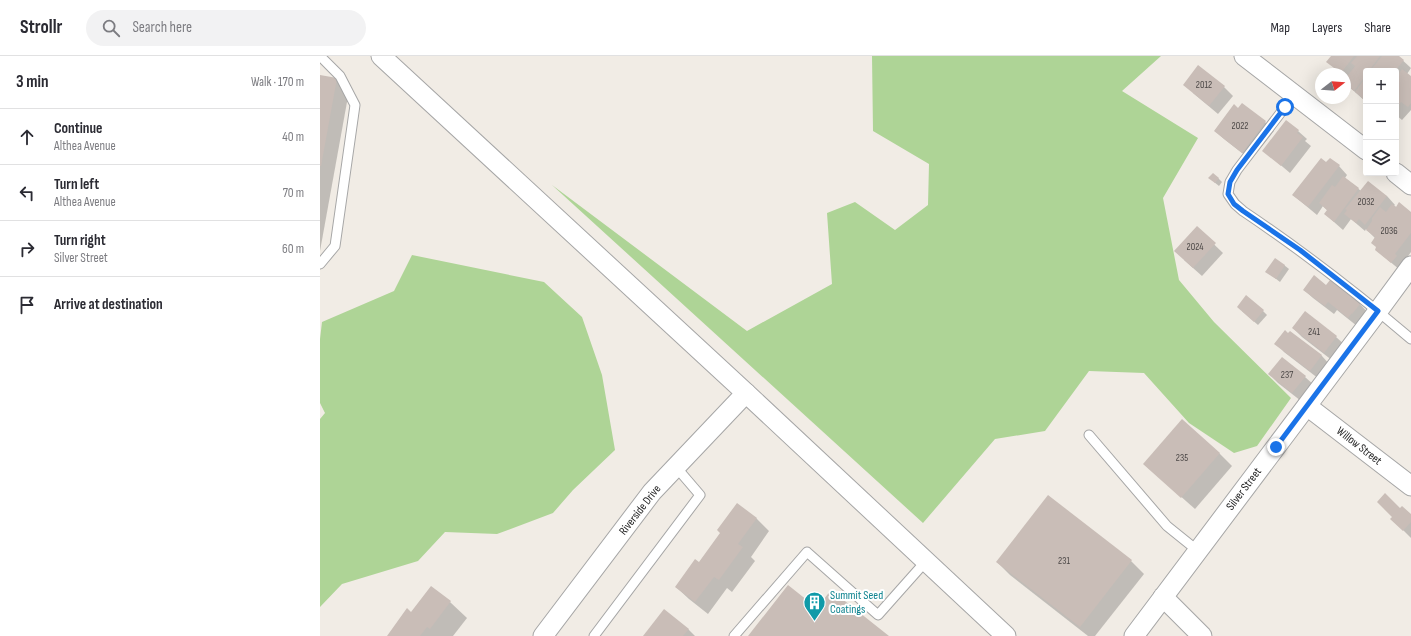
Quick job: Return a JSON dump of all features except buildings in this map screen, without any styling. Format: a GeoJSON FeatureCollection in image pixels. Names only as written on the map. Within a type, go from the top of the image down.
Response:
{"type":"FeatureCollection","features":[{"type":"Feature","properties":{"kind":"street"},"geometry":{"type":"LineString","coordinates":[[380,56],[746,393],[1006,636]]}},
{"type":"Feature","properties":{"kind":"street"},"geometry":{"type":"LineString","coordinates":[[1244,56],[1363,148]]}},
{"type":"Feature","properties":{"kind":"street"},"geometry":{"type":"LineString","coordinates":[[1399,175],[1411,185]]}},
{"type":"Feature","properties":{"kind":"street","name":"Silver Street"},"geometry":{"type":"LineString","coordinates":[[1134,636],[1411,266]]}},
{"type":"Feature","properties":{"kind":"street","name":"Riverside Drive"},"geometry":{"type":"LineString","coordinates":[[543,636],[652,492],[746,393]]}},
{"type":"Feature","properties":{"kind":"street","name":"Willow Street"},"geometry":{"type":"LineString","coordinates":[[1307,406],[1411,486]]}},
{"type":"Feature","properties":{"kind":"street"},"geometry":{"type":"LineString","coordinates":[[1164,597],[1202,636]]}},
{"type":"Feature","properties":{"kind":"lane"},"geometry":{"type":"LineString","coordinates":[[320,56],[340,76],[355,105],[335,246],[320,264]]}},
{"type":"Feature","properties":{"kind":"lane"},"geometry":{"type":"LineString","coordinates":[[1295,94],[1237,170],[1230,182],[1228,194],[1234,204],[1300,250],[1378,311],[1411,339]]}},
{"type":"Feature","properties":{"kind":"lane"},"geometry":{"type":"LineString","coordinates":[[1089,435],[1167,526],[1198,551]]}},
{"type":"Feature","properties":{"kind":"lane"},"geometry":{"type":"LineString","coordinates":[[594,636],[700,494],[676,468]]}},
{"type":"Feature","properties":{"kind":"lane"},"geometry":{"type":"LineString","coordinates":[[734,636],[807,552],[878,615],[926,561]]}},
{"type":"Feature","properties":{"kind":"green space"},"geometry":{"type":"Polygon","coordinates":[[[872,56],[1161,56],[1122,91],[1198,138],[1163,198],[1179,280],[1214,322],[1291,398],[1257,446],[1234,453],[1189,423],[1144,373],[1089,371],[1045,431],[995,439],[923,523],[552,185],[747,331],[832,284],[827,213],[855,202],[895,230],[928,205],[929,164],[873,131],[872,56]]]}},
{"type":"Feature","properties":{"kind":"green space"},"geometry":{"type":"Polygon","coordinates":[[[412,255],[544,282],[582,317],[602,375],[615,450],[573,490],[553,513],[497,534],[445,532],[418,561],[342,584],[320,607],[320,419],[325,413],[320,403],[320,339],[322,322],[394,291],[412,255]]]}},
{"type":"Feature","properties":{"kind":"place","name":"Summit Seed Coatings"},"geometry":{"type":"Point","coordinates":[815,622]}},
{"type":"Feature","properties":{"kind":"route"},"geometry":{"type":"LineString","coordinates":[[1276,447],[1378,311],[1300,250],[1234,204],[1228,194],[1230,182],[1237,170],[1285,107]]}}]}
